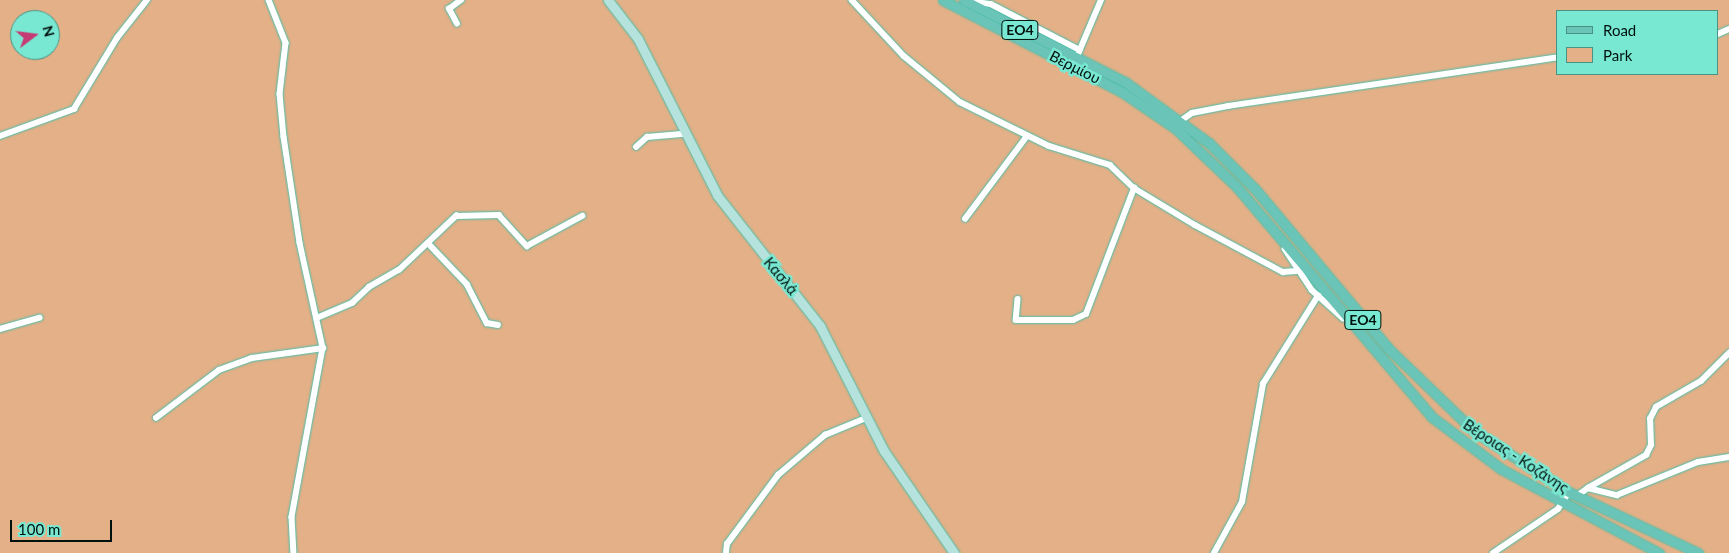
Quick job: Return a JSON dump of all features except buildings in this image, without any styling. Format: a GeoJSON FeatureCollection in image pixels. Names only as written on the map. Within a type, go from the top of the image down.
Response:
{"type":"FeatureCollection","features":[{"type":"Feature","properties":{"kind":"main road","name":"Βερμίου"},"geometry":{"type":"LineString","coordinates":[[943,0],[1077,58],[1175,128]]}},
{"type":"Feature","properties":{"kind":"main road","name":"Βερμίου"},"geometry":{"type":"LineString","coordinates":[[964,0],[1125,82],[1182,120]]}},
{"type":"Feature","properties":{"kind":"main road","name":"Βέροιας - Κοζάνης"},"geometry":{"type":"LineString","coordinates":[[1182,120],[1256,190],[1424,387],[1475,432],[1573,494],[1698,553]]}},
{"type":"Feature","properties":{"kind":"main road","name":"Βέροιας - Κοζάνης"},"geometry":{"type":"LineString","coordinates":[[1175,128],[1224,173],[1269,224],[1354,328],[1451,433],[1501,469],[1562,504],[1659,553]]}},
{"type":"Feature","properties":{"kind":"street"},"geometry":{"type":"LineString","coordinates":[[0,136],[74,109],[112,46],[147,0]]}},
{"type":"Feature","properties":{"kind":"street"},"geometry":{"type":"LineString","coordinates":[[269,0],[286,43],[280,94],[283,129],[300,243],[318,317],[323,348],[292,516],[294,553]]}},
{"type":"Feature","properties":{"kind":"street"},"geometry":{"type":"LineString","coordinates":[[457,24],[449,9],[461,0]]}},
{"type":"Feature","properties":{"kind":"street","name":"Κασλά"},"geometry":{"type":"LineString","coordinates":[[608,0],[638,39],[684,134],[723,203],[826,334],[866,418],[954,553]]}},
{"type":"Feature","properties":{"kind":"street"},"geometry":{"type":"LineString","coordinates":[[852,0],[900,52],[951,96],[1027,136],[1110,165],[1134,188],[1283,272],[1296,271]]}},
{"type":"Feature","properties":{"kind":"street"},"geometry":{"type":"LineString","coordinates":[[1077,58],[1101,0]]}},
{"type":"Feature","properties":{"kind":"street"},"geometry":{"type":"LineString","coordinates":[[1182,120],[1186,115],[1228,106],[1556,57]]}},
{"type":"Feature","properties":{"kind":"street"},"geometry":{"type":"LineString","coordinates":[[636,147],[647,136],[684,134]]}},
{"type":"Feature","properties":{"kind":"street"},"geometry":{"type":"LineString","coordinates":[[965,219],[1027,136]]}},
{"type":"Feature","properties":{"kind":"street"},"geometry":{"type":"LineString","coordinates":[[1018,300],[1016,320],[1074,320],[1086,314],[1134,188]]}},
{"type":"Feature","properties":{"kind":"street"},"geometry":{"type":"LineString","coordinates":[[318,317],[352,303],[411,261],[446,221],[464,214],[499,215],[527,246],[582,216]]}},
{"type":"Feature","properties":{"kind":"street"},"geometry":{"type":"LineString","coordinates":[[1269,224],[1296,271],[1318,296],[1354,328]]}},
{"type":"Feature","properties":{"kind":"street"},"geometry":{"type":"LineString","coordinates":[[428,243],[467,284],[487,323],[498,325]]}},
{"type":"Feature","properties":{"kind":"street"},"geometry":{"type":"LineString","coordinates":[[1214,553],[1242,502],[1263,384],[1318,296]]}},
{"type":"Feature","properties":{"kind":"street"},"geometry":{"type":"LineString","coordinates":[[0,329],[38,318]]}},
{"type":"Feature","properties":{"kind":"street"},"geometry":{"type":"LineString","coordinates":[[156,418],[219,370],[252,358],[323,348]]}},
{"type":"Feature","properties":{"kind":"street"},"geometry":{"type":"LineString","coordinates":[[1493,553],[1562,504],[1573,494],[1588,488],[1646,455],[1651,445],[1650,419],[1656,407],[1702,381],[1729,353]]}},
{"type":"Feature","properties":{"kind":"street"},"geometry":{"type":"LineString","coordinates":[[726,553],[727,544],[778,475],[825,435],[866,418]]}},
{"type":"Feature","properties":{"kind":"street"},"geometry":{"type":"LineString","coordinates":[[1588,488],[1617,495],[1698,462],[1729,457]]}},
{"type":"Feature","properties":{"kind":"green space"},"geometry":{"type":"Polygon","coordinates":[[[0,0],[1729,0],[1729,553],[0,553],[0,0]]]}}]}
